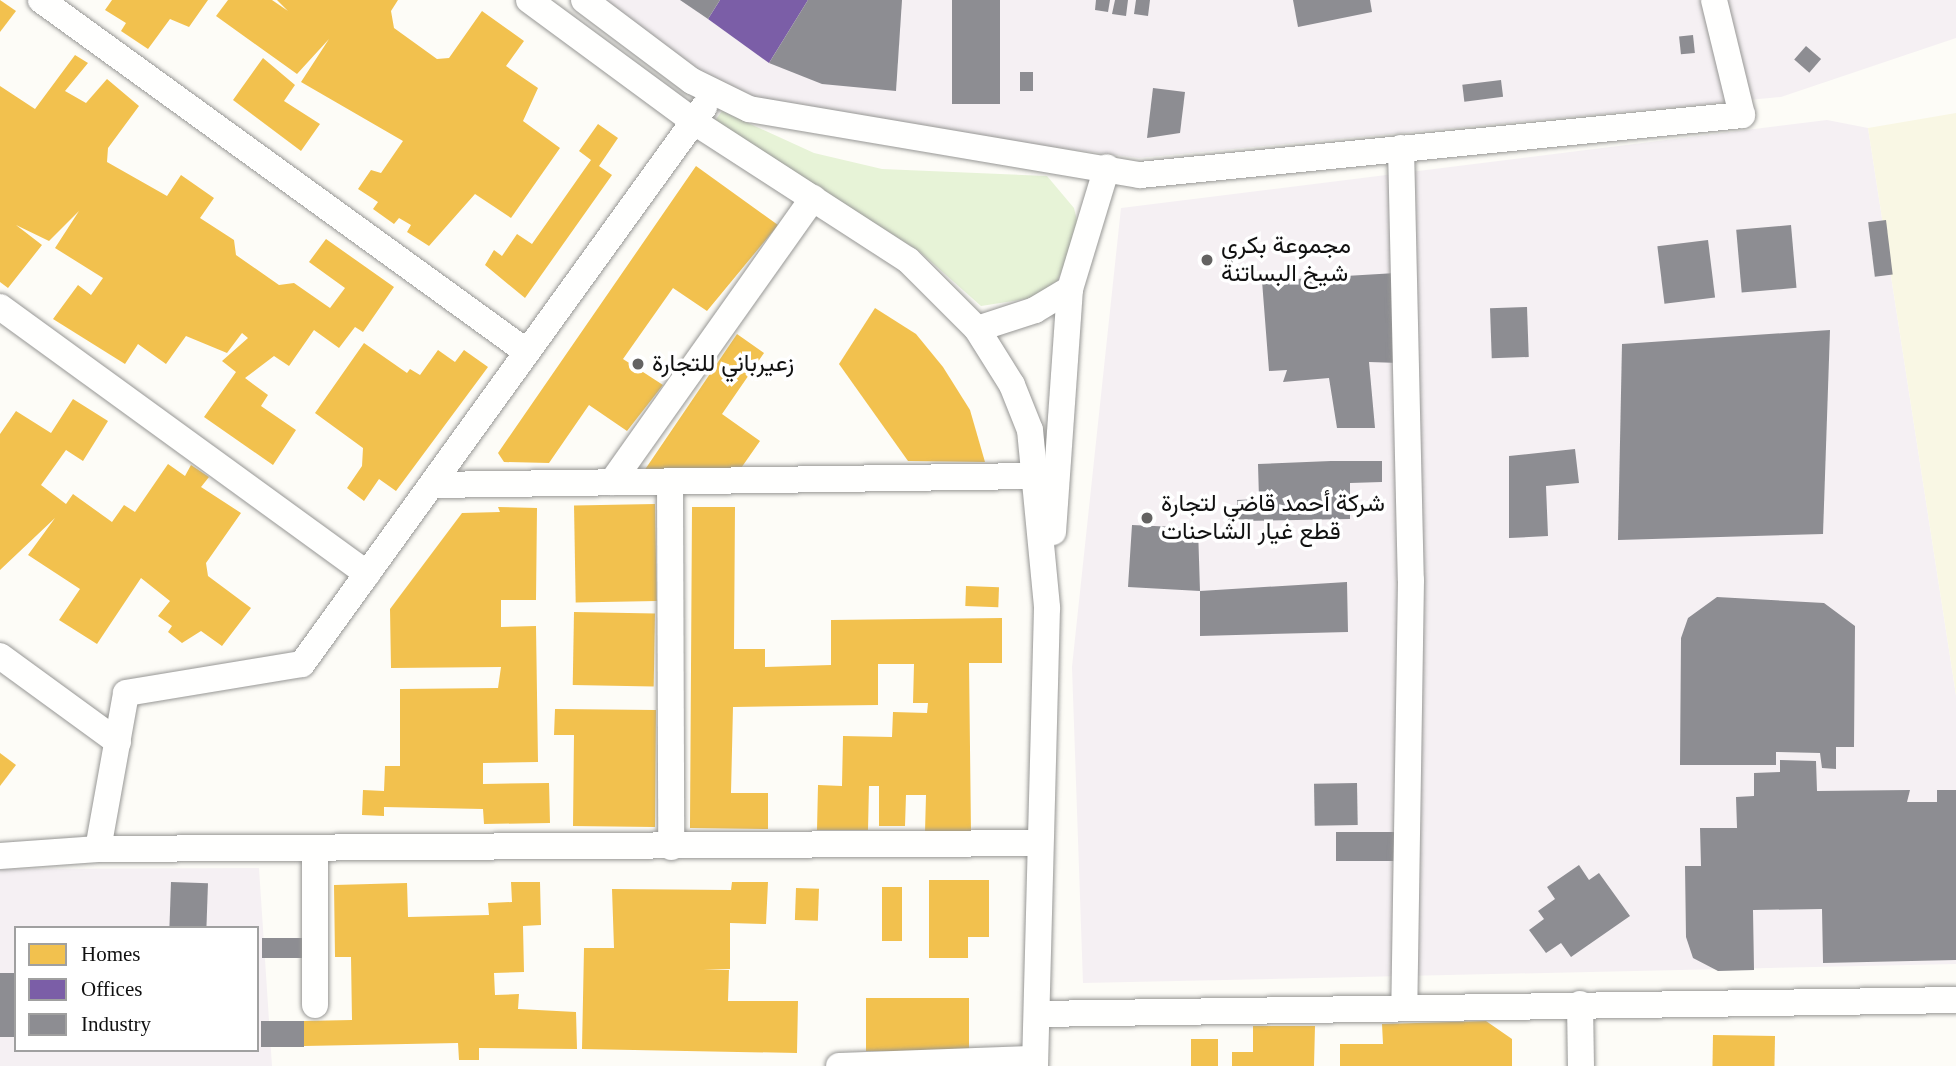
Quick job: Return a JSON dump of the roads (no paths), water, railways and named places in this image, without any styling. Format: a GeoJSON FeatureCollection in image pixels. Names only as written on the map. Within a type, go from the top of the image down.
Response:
{"type":"FeatureCollection","features":[{"type":"Feature","properties":{"kind":"street"},"geometry":{"type":"LineString","coordinates":[[41,0],[527,352]]}},
{"type":"Feature","properties":{"kind":"street"},"geometry":{"type":"LineString","coordinates":[[529,0],[693,121],[908,260],[977,329],[1026,419],[1035,476],[1047,607]]}},
{"type":"Feature","properties":{"kind":"street"},"geometry":{"type":"LineString","coordinates":[[584,0],[713,95],[776,115],[1107,167],[1140,175],[1742,115],[1714,0]]}},
{"type":"Feature","properties":{"kind":"street"},"geometry":{"type":"LineString","coordinates":[[98,849],[126,693],[302,664],[713,95]]}},
{"type":"Feature","properties":{"kind":"street"},"geometry":{"type":"LineString","coordinates":[[1401,148],[1411,580],[1404,1004]]}},
{"type":"Feature","properties":{"kind":"street"},"geometry":{"type":"LineString","coordinates":[[839,1066],[1031,1064],[1037,1014],[1047,607],[1070,289],[1107,167]]}},
{"type":"Feature","properties":{"kind":"street"},"geometry":{"type":"LineString","coordinates":[[612,482],[813,198]]}},
{"type":"Feature","properties":{"kind":"street"},"geometry":{"type":"LineString","coordinates":[[977,329],[1026,314],[1070,289]]}},
{"type":"Feature","properties":{"kind":"street"},"geometry":{"type":"LineString","coordinates":[[0,307],[367,574]]}},
{"type":"Feature","properties":{"kind":"street"},"geometry":{"type":"LineString","coordinates":[[432,485],[1035,476]]}},
{"type":"Feature","properties":{"kind":"street"},"geometry":{"type":"LineString","coordinates":[[670,482],[671,847]]}},
{"type":"Feature","properties":{"kind":"street"},"geometry":{"type":"LineString","coordinates":[[0,656],[118,742]]}},
{"type":"Feature","properties":{"kind":"street"},"geometry":{"type":"LineString","coordinates":[[0,856],[98,849],[316,851],[1040,843]]}},
{"type":"Feature","properties":{"kind":"street"},"geometry":{"type":"LineString","coordinates":[[315,1005],[316,851]]}},
{"type":"Feature","properties":{"kind":"street"},"geometry":{"type":"LineString","coordinates":[[1037,1014],[1404,1004],[1956,1000]]}},
{"type":"Feature","properties":{"kind":"street"},"geometry":{"type":"LineString","coordinates":[[1580,1004],[1581,1066]]}},
{"type":"Feature","properties":{"kind":"place","name":"مجموعة بكري شيخ البساتنة"},"geometry":{"type":"Point","coordinates":[1207,260]}},
{"type":"Feature","properties":{"kind":"place","name":"زعيرباني للتجارة"},"geometry":{"type":"Point","coordinates":[638,364]}},
{"type":"Feature","properties":{"kind":"place","name":"شركة أحمد قاضي لتجارة قطع غيار الشاحنات"},"geometry":{"type":"Point","coordinates":[1147,518]}}]}
